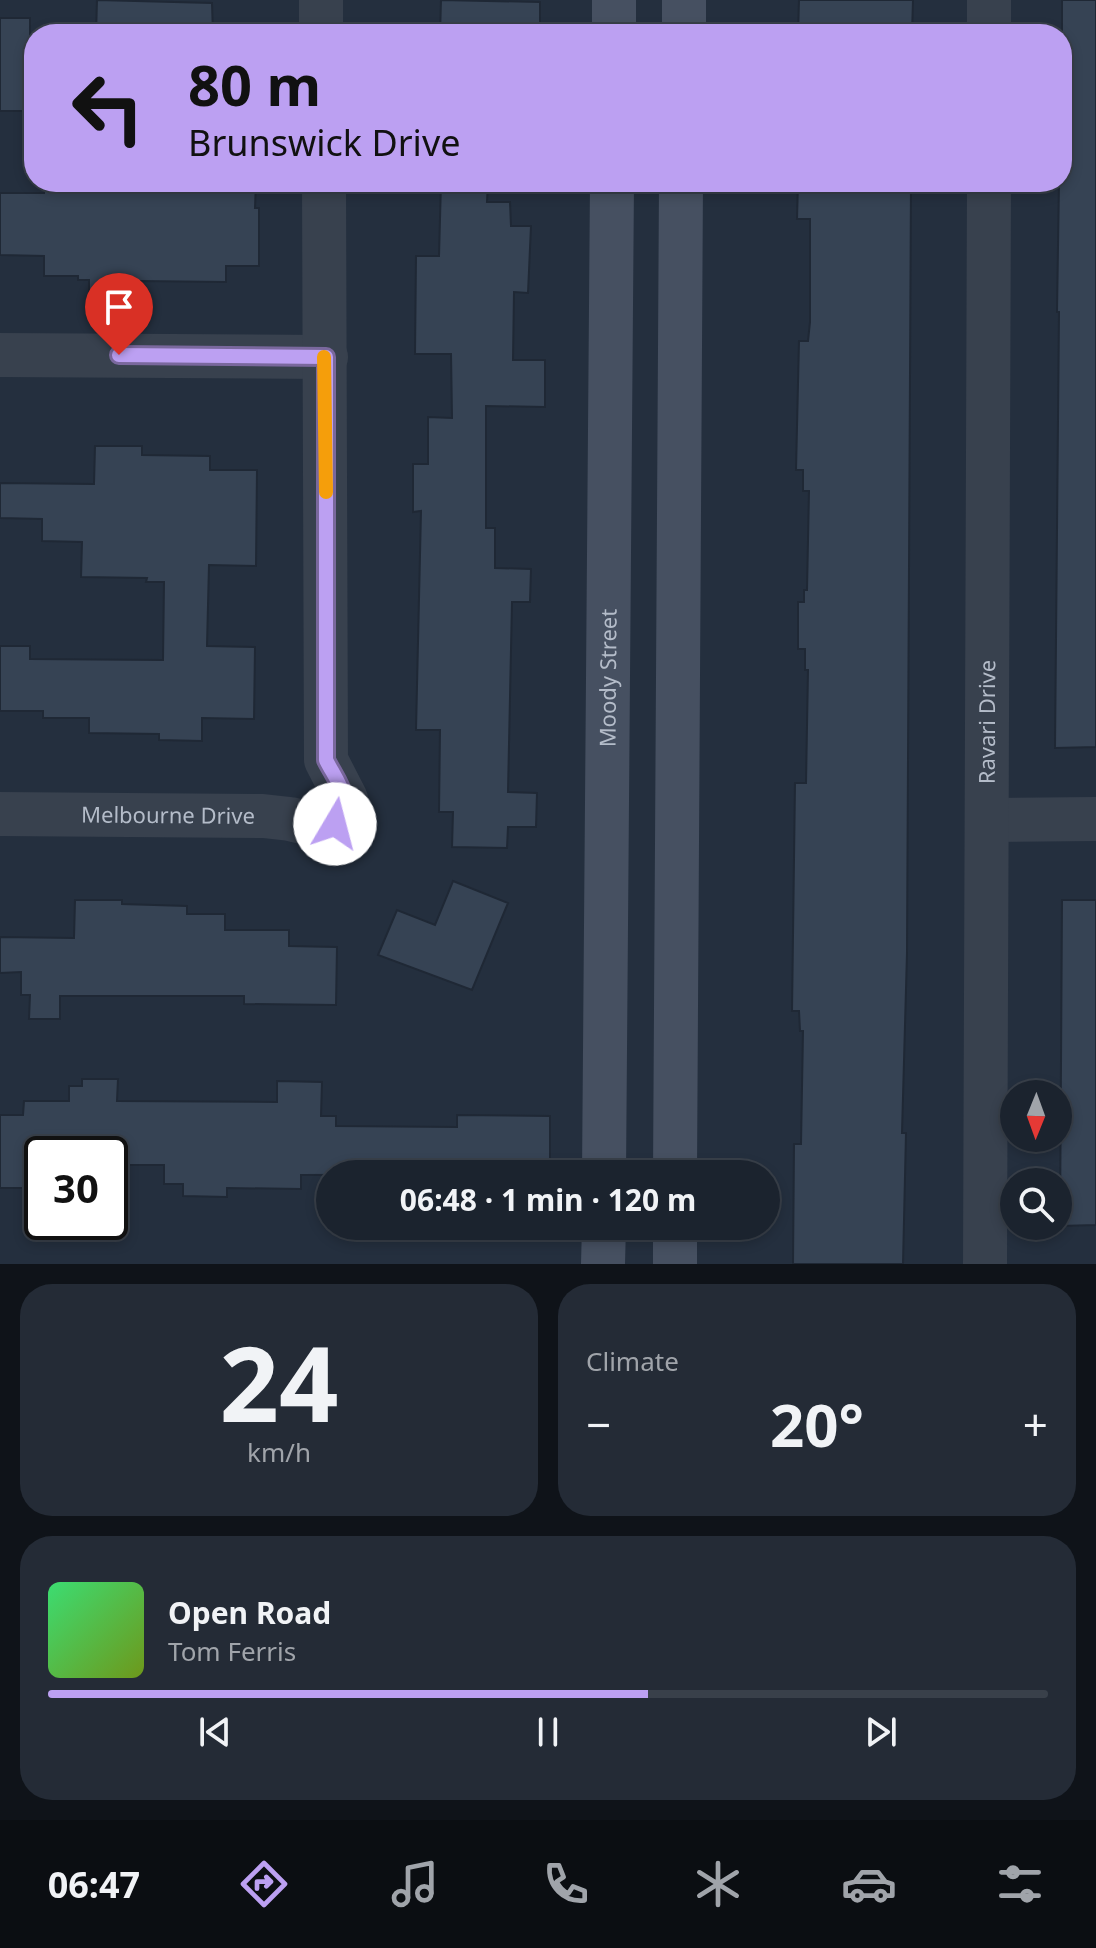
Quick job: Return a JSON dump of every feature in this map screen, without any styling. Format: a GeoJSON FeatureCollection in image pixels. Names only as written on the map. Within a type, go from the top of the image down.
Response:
{"type":"FeatureCollection","features":[{"type":"Feature","properties":{"kind":"main road"},"geometry":{"type":"LineString","coordinates":[[614,0],[614,24]]}},
{"type":"Feature","properties":{"kind":"main road"},"geometry":{"type":"LineString","coordinates":[[684,0],[684,24]]}},
{"type":"Feature","properties":{"kind":"main road","name":"Moody Street"},"geometry":{"type":"LineString","coordinates":[[604,1160],[612,192]]}},
{"type":"Feature","properties":{"kind":"main road"},"geometry":{"type":"LineString","coordinates":[[675,1160],[681,192]]}},
{"type":"Feature","properties":{"kind":"main road"},"geometry":{"type":"LineString","coordinates":[[603,1264],[604,1240]]}},
{"type":"Feature","properties":{"kind":"main road"},"geometry":{"type":"LineString","coordinates":[[675,1240],[675,1264]]}},
{"type":"Feature","properties":{"kind":"street"},"geometry":{"type":"LineString","coordinates":[[321,0],[321,24]]}},
{"type":"Feature","properties":{"kind":"street"},"geometry":{"type":"LineString","coordinates":[[989,0],[989,24]]}},
{"type":"Feature","properties":{"kind":"street"},"geometry":{"type":"LineString","coordinates":[[0,355],[326,357],[324,192]]}},
{"type":"Feature","properties":{"kind":"street","name":"Ravari Drive"},"geometry":{"type":"LineString","coordinates":[[985,1264],[989,192]]}},
{"type":"Feature","properties":{"kind":"street","name":"Melbourne Drive"},"geometry":{"type":"LineString","coordinates":[[0,814],[263,816],[324,827],[335,824],[344,815],[346,799],[326,760],[326,357]]}},
{"type":"Feature","properties":{"kind":"street"},"geometry":{"type":"LineString","coordinates":[[989,820],[1096,819]]}},
{"type":"Feature","properties":{"kind":"building"},"geometry":{"type":"Polygon","coordinates":[[[97,0],[212,3],[213,24],[96,24],[97,0]]]}},
{"type":"Feature","properties":{"kind":"building"},"geometry":{"type":"Polygon","coordinates":[[[441,0],[540,2],[540,24],[440,24],[441,0]]]}},
{"type":"Feature","properties":{"kind":"building"},"geometry":{"type":"Polygon","coordinates":[[[799,0],[913,0],[912,24],[798,24],[799,0]]]}},
{"type":"Feature","properties":{"kind":"building"},"geometry":{"type":"Polygon","coordinates":[[[1062,0],[1096,0],[1096,747],[1055,748],[1059,192],[1072,192],[1072,24],[1062,24],[1062,0]]]}},
{"type":"Feature","properties":{"kind":"building"},"geometry":{"type":"Polygon","coordinates":[[[0,18],[30,18],[30,24],[24,24],[24,111],[0,111],[0,18]]]}},
{"type":"Feature","properties":{"kind":"building"},"geometry":{"type":"Polygon","coordinates":[[[256,192],[255,208],[259,208],[259,266],[226,266],[226,282],[139,281],[138,291],[89,291],[89,280],[78,280],[78,276],[44,276],[44,256],[0,255],[0,193],[256,192]]]}},
{"type":"Feature","properties":{"kind":"building"},"geometry":{"type":"Polygon","coordinates":[[[441,192],[488,192],[487,202],[510,202],[511,226],[531,226],[528,293],[514,292],[513,360],[545,360],[545,407],[486,406],[486,528],[495,528],[495,568],[531,569],[530,602],[512,602],[508,792],[537,793],[536,827],[508,827],[507,848],[452,847],[453,812],[439,812],[440,730],[416,730],[421,511],[413,512],[413,464],[428,464],[428,417],[452,418],[451,354],[415,354],[416,256],[439,256],[441,192]]]}},
{"type":"Feature","properties":{"kind":"building"},"geometry":{"type":"Polygon","coordinates":[[[798,192],[911,192],[903,1264],[793,1264],[794,1144],[801,1144],[803,1031],[800,1031],[799,1011],[792,1011],[795,783],[806,783],[808,670],[805,670],[805,649],[798,649],[798,602],[804,602],[804,590],[807,590],[809,491],[803,491],[803,470],[796,470],[799,341],[808,341],[810,322],[810,219],[797,219],[798,192]]]}},
{"type":"Feature","properties":{"kind":"building"},"geometry":{"type":"Polygon","coordinates":[[[95,446],[142,446],[142,455],[210,456],[210,470],[257,470],[256,566],[209,565],[207,646],[255,647],[254,719],[202,718],[202,741],[159,740],[159,734],[89,733],[89,718],[43,718],[43,711],[0,711],[0,646],[30,646],[30,659],[163,660],[164,582],[146,582],[147,578],[81,577],[82,542],[42,541],[42,519],[0,518],[0,483],[94,484],[95,446]]]}},
{"type":"Feature","properties":{"kind":"building"},"geometry":{"type":"Polygon","coordinates":[[[453,881],[508,903],[472,990],[378,955],[397,910],[435,925],[453,881]]]}},
{"type":"Feature","properties":{"kind":"building"},"geometry":{"type":"Polygon","coordinates":[[[75,900],[122,900],[122,904],[187,906],[187,914],[225,914],[225,930],[289,930],[289,946],[337,947],[336,1005],[244,1004],[244,996],[60,996],[60,1019],[29,1019],[30,995],[21,995],[21,972],[0,973],[0,937],[74,938],[75,900]]]}},
{"type":"Feature","properties":{"kind":"building"},"geometry":{"type":"Polygon","coordinates":[[[1062,900],[1096,900],[1096,1225],[1072,1226],[1072,1168],[1060,1168],[1060,1152],[1072,1152],[1072,1080],[1061,1080],[1062,900]]]}},
{"type":"Feature","properties":{"kind":"building"},"geometry":{"type":"Polygon","coordinates":[[[82,1079],[118,1079],[117,1101],[277,1102],[277,1081],[322,1082],[321,1116],[336,1116],[336,1126],[457,1127],[457,1115],[550,1116],[550,1160],[316,1160],[316,1175],[301,1175],[301,1189],[227,1188],[227,1197],[183,1196],[183,1184],[164,1184],[164,1165],[129,1165],[128,1136],[24,1136],[24,1188],[0,1188],[0,1115],[23,1115],[24,1101],[69,1101],[69,1086],[82,1086],[82,1079]]]}},
{"type":"Feature","properties":{"kind":"slow traffic"},"geometry":{"type":"LineString","coordinates":[[324,357],[326,492]]}},
{"type":"Feature","properties":{"kind":"route"},"geometry":{"type":"LineString","coordinates":[[119,355],[326,357],[326,760],[346,799],[344,815],[335,824]]}}]}
